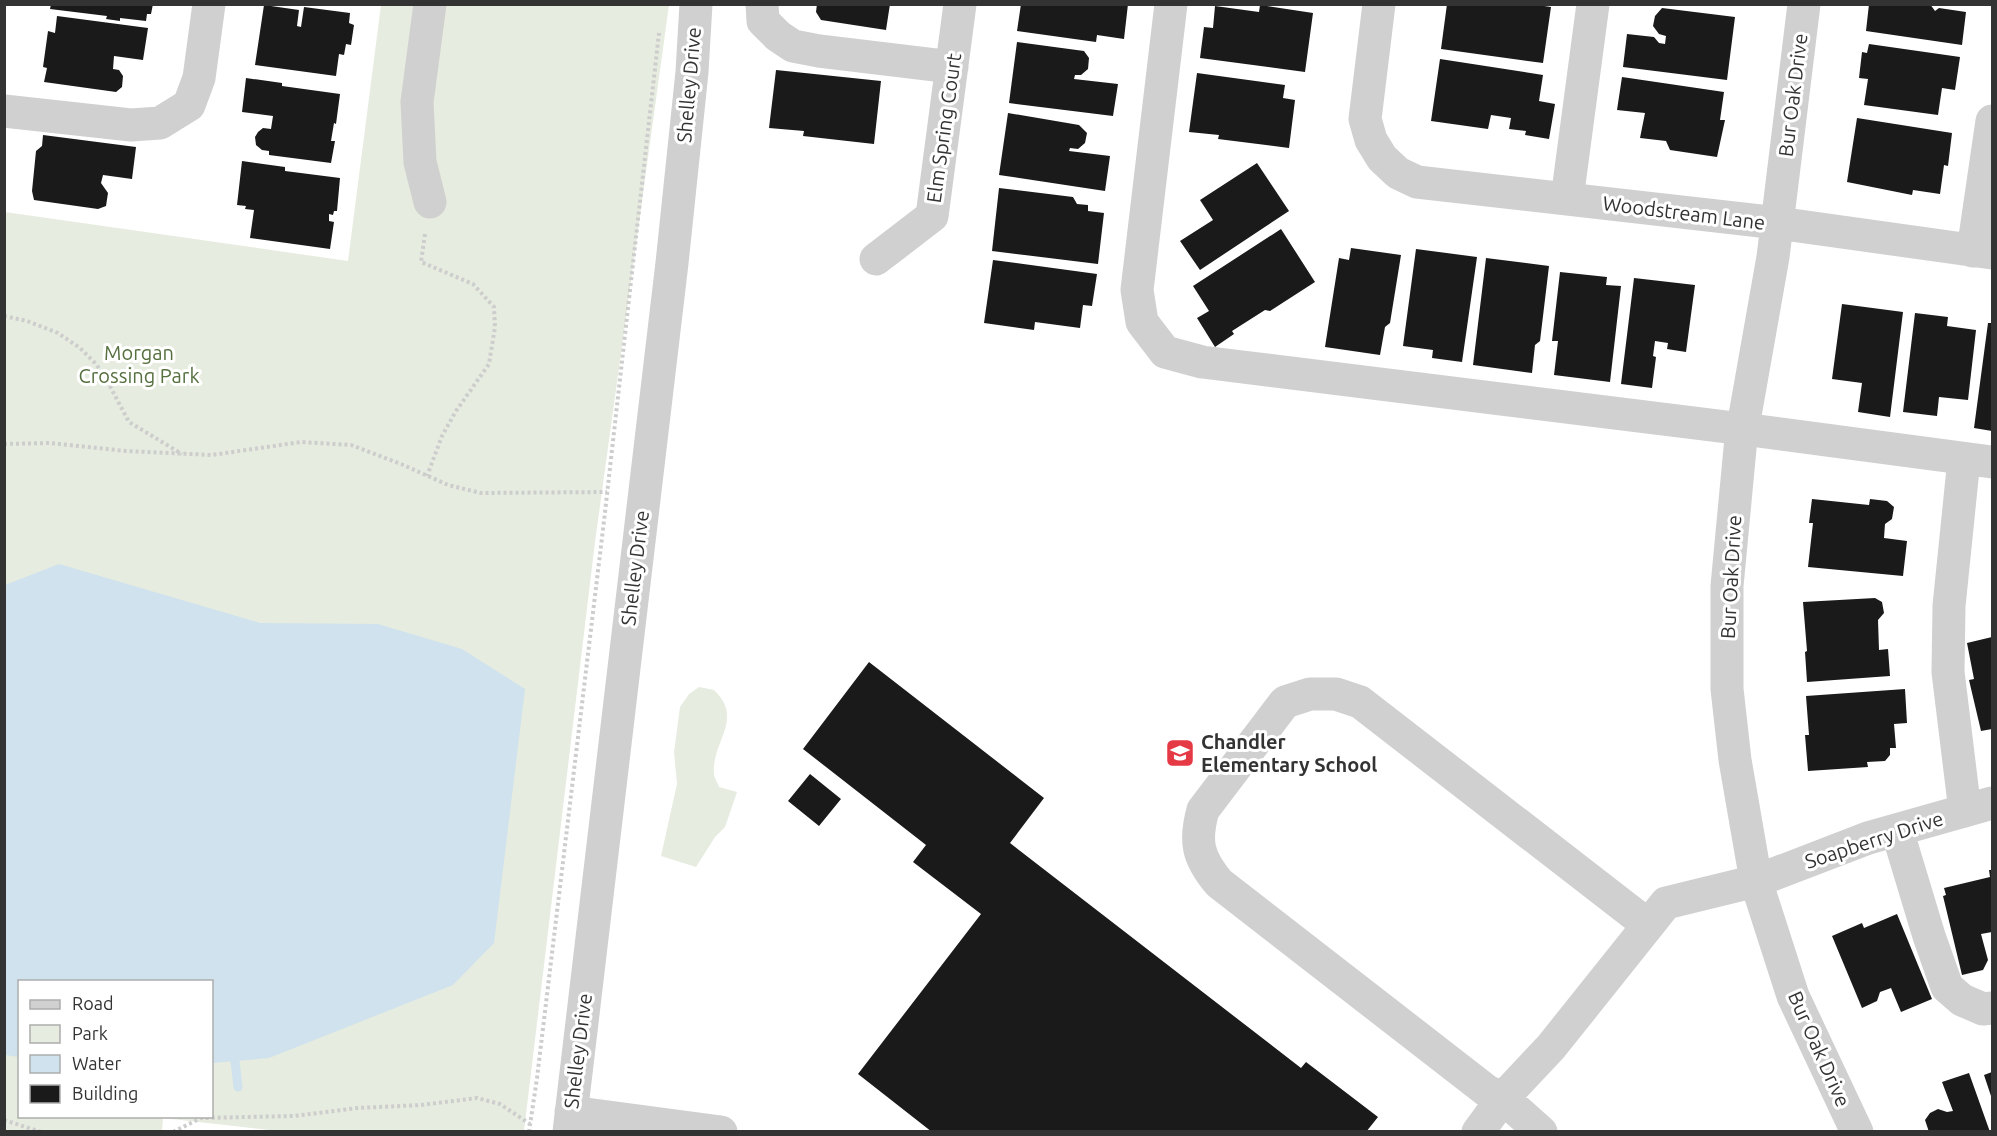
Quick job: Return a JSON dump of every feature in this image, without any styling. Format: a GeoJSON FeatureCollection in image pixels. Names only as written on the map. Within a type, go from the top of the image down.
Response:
{"type":"FeatureCollection","features":[{"type":"Feature","properties":{"kind":"street"},"geometry":{"type":"LineString","coordinates":[[4,111],[131,125],[160,123],[189,105],[199,78],[209,4]]}},
{"type":"Feature","properties":{"kind":"street"},"geometry":{"type":"LineString","coordinates":[[430,4],[417,102],[420,162],[430,202]]}},
{"type":"Feature","properties":{"kind":"street","name":"Shelley Drive"},"geometry":{"type":"LineString","coordinates":[[570,1121],[673,251],[692,72],[696,4]]}},
{"type":"Feature","properties":{"kind":"street"},"geometry":{"type":"LineString","coordinates":[[762,4],[764,21],[778,36],[793,46],[952,67]]}},
{"type":"Feature","properties":{"kind":"street","name":"Elm Spring Court"},"geometry":{"type":"LineString","coordinates":[[876,259],[932,216],[960,4]]}},
{"type":"Feature","properties":{"kind":"street"},"geometry":{"type":"LineString","coordinates":[[1171,4],[1137,290],[1142,322],[1165,352],[1202,362],[1743,429],[1978,461],[1948,606],[1948,672],[1979,807]]}},
{"type":"Feature","properties":{"kind":"street","name":"Woodstream Lane"},"geometry":{"type":"LineString","coordinates":[[1379,4],[1365,119],[1371,140],[1382,158],[1398,173],[1417,182],[1778,223],[1983,252]]}},
{"type":"Feature","properties":{"kind":"street"},"geometry":{"type":"LineString","coordinates":[[1567,199],[1593,4]]}},
{"type":"Feature","properties":{"kind":"street","name":"Bur Oak Drive"},"geometry":{"type":"LineString","coordinates":[[1804,4],[1778,223],[1743,429],[1727,586],[1727,689],[1735,760],[1756,881],[1793,996],[1857,1131]]}},
{"type":"Feature","properties":{"kind":"street"},"geometry":{"type":"LineString","coordinates":[[1983,252],[1992,121]]}},
{"type":"Feature","properties":{"kind":"street"},"geometry":{"type":"LineString","coordinates":[[1541,1131],[1503,1098],[1487,1091],[1219,883],[1206,868],[1199,849],[1198,829],[1203,810],[1285,702],[1310,694],[1336,694],[1360,702],[1648,925]]}},
{"type":"Feature","properties":{"kind":"street","name":"Soapberry Drive"},"geometry":{"type":"LineString","coordinates":[[1478,1131],[1503,1098],[1551,1047],[1666,903],[1756,881],[1868,838],[1979,807]]}},
{"type":"Feature","properties":{"kind":"street"},"geometry":{"type":"LineString","coordinates":[[1897,830],[1947,987],[1962,1000],[1983,1009],[1992,1008]]}},
{"type":"Feature","properties":{"kind":"street"},"geometry":{"type":"LineString","coordinates":[[570,1121],[721,1131]]}},
{"type":"Feature","properties":{"kind":"path"},"geometry":{"type":"LineString","coordinates":[[529,1131],[607,492],[659,28]]}},
{"type":"Feature","properties":{"kind":"path"},"geometry":{"type":"LineString","coordinates":[[427,476],[446,428],[489,364],[495,327],[494,307],[473,284],[421,262],[430,202]]}},
{"type":"Feature","properties":{"kind":"path"},"geometry":{"type":"LineString","coordinates":[[4,316],[27,321],[58,333],[80,348],[104,375],[129,422],[183,454]]}},
{"type":"Feature","properties":{"kind":"path"},"geometry":{"type":"LineString","coordinates":[[4,444],[50,443],[126,451],[212,455],[301,442],[351,445],[448,486],[481,493],[607,492]]}},
{"type":"Feature","properties":{"kind":"path"},"geometry":{"type":"LineString","coordinates":[[213,1118],[294,1116],[477,1098],[500,1104],[530,1124]]}},
{"type":"Feature","properties":{"kind":"path"},"geometry":{"type":"LineString","coordinates":[[173,1131],[201,1118]]}},
{"type":"Feature","properties":{"kind":"path"},"geometry":{"type":"LineString","coordinates":[[4,1120],[41,1131]]}},
{"type":"Feature","properties":{"kind":"green space","name":"Morgan Crossing Park"},"geometry":{"type":"Polygon","coordinates":[[[381,5],[669,5],[595,542],[524,1131],[287,1132],[163,1118],[162,1131],[5,1132],[5,212],[348,261],[381,5]]]}},
{"type":"Feature","properties":{"kind":"green space"},"geometry":{"type":"Polygon","coordinates":[[[699,687],[714,690],[723,701],[727,711],[727,721],[714,762],[714,776],[719,787],[737,792],[725,827],[715,837],[696,867],[661,856],[677,784],[674,752],[680,707],[689,694],[699,687]]]}},
{"type":"Feature","properties":{"kind":"water"},"geometry":{"type":"Polygon","coordinates":[[[59,564],[260,623],[378,624],[462,649],[525,689],[494,943],[453,985],[269,1058],[213,1063],[213,980],[18,980],[18,1057],[5,1055],[5,585],[59,564]]]}},
{"type":"Feature","properties":{"kind":"building"},"geometry":{"type":"Polygon","coordinates":[[[51,4],[153,4],[151,14],[147,14],[146,21],[120,18],[120,21],[106,19],[107,16],[50,9],[51,4]]]}},
{"type":"Feature","properties":{"kind":"building"},"geometry":{"type":"Polygon","coordinates":[[[817,4],[890,4],[886,30],[821,20],[816,12],[817,4]]]}},
{"type":"Feature","properties":{"kind":"building"},"geometry":{"type":"Polygon","coordinates":[[[1021,4],[1128,4],[1124,39],[1097,35],[1096,42],[1017,31],[1021,4]]]}},
{"type":"Feature","properties":{"kind":"building"},"geometry":{"type":"Polygon","coordinates":[[[1447,4],[1531,4],[1551,7],[1543,63],[1441,49],[1447,4]]]}},
{"type":"Feature","properties":{"kind":"building"},"geometry":{"type":"Polygon","coordinates":[[[1869,4],[1930,4],[1935,11],[1939,8],[1966,12],[1962,45],[1866,31],[1869,4]]]}},
{"type":"Feature","properties":{"kind":"building"},"geometry":{"type":"Polygon","coordinates":[[[264,5],[299,10],[297,26],[301,27],[304,7],[350,13],[349,23],[354,25],[351,45],[346,44],[344,55],[339,54],[336,76],[255,65],[264,5]]]}},
{"type":"Feature","properties":{"kind":"building"},"geometry":{"type":"Polygon","coordinates":[[[1260,5],[1313,13],[1305,72],[1200,58],[1204,27],[1213,28],[1215,6],[1259,12],[1260,5]]]}},
{"type":"Feature","properties":{"kind":"building"},"geometry":{"type":"Polygon","coordinates":[[[1662,8],[1735,17],[1727,80],[1623,67],[1627,34],[1654,37],[1659,43],[1665,44],[1666,36],[1659,34],[1653,26],[1655,16],[1662,8]]]}},
{"type":"Feature","properties":{"kind":"building"},"geometry":{"type":"Polygon","coordinates":[[[57,16],[148,28],[143,60],[114,56],[113,69],[119,70],[123,76],[122,87],[116,92],[44,82],[47,68],[43,67],[48,31],[55,33],[57,16]]]}},
{"type":"Feature","properties":{"kind":"building"},"geometry":{"type":"Polygon","coordinates":[[[1017,42],[1084,51],[1089,58],[1088,69],[1081,75],[1075,75],[1074,79],[1118,84],[1113,116],[1009,103],[1017,42]]]}},
{"type":"Feature","properties":{"kind":"building"},"geometry":{"type":"Polygon","coordinates":[[[1869,44],[1960,57],[1955,90],[1942,88],[1938,115],[1864,105],[1868,79],[1859,78],[1862,52],[1867,53],[1869,44]]]}},
{"type":"Feature","properties":{"kind":"building"},"geometry":{"type":"Polygon","coordinates":[[[1440,59],[1543,75],[1539,101],[1555,104],[1549,139],[1525,135],[1526,131],[1509,129],[1511,118],[1491,115],[1488,129],[1431,121],[1440,59]]]}},
{"type":"Feature","properties":{"kind":"building"},"geometry":{"type":"Polygon","coordinates":[[[776,70],[881,81],[874,144],[803,136],[804,131],[769,128],[776,70]]]}},
{"type":"Feature","properties":{"kind":"building"},"geometry":{"type":"Polygon","coordinates":[[[1197,73],[1285,85],[1283,98],[1295,100],[1289,148],[1218,139],[1219,135],[1189,132],[1197,73]]]}},
{"type":"Feature","properties":{"kind":"building"},"geometry":{"type":"Polygon","coordinates":[[[1622,77],[1724,92],[1720,120],[1725,120],[1717,157],[1670,150],[1666,141],[1640,138],[1645,113],[1617,110],[1622,77]]]}},
{"type":"Feature","properties":{"kind":"building"},"geometry":{"type":"Polygon","coordinates":[[[246,78],[282,83],[282,86],[340,94],[331,141],[335,141],[331,163],[269,155],[269,151],[262,150],[256,145],[255,137],[263,128],[271,129],[273,116],[242,112],[246,78]]]}},
{"type":"Feature","properties":{"kind":"building"},"geometry":{"type":"Polygon","coordinates":[[[1008,113],[1079,125],[1087,133],[1085,143],[1078,149],[1070,148],[1069,151],[1110,156],[1105,191],[999,175],[1008,113]]]}},
{"type":"Feature","properties":{"kind":"building"},"geometry":{"type":"Polygon","coordinates":[[[1857,118],[1952,133],[1948,166],[1944,165],[1940,194],[1913,190],[1912,195],[1847,182],[1857,118]]]}},
{"type":"Feature","properties":{"kind":"building"},"geometry":{"type":"Polygon","coordinates":[[[43,135],[136,147],[132,179],[103,175],[101,183],[108,193],[106,206],[98,209],[34,200],[32,191],[36,151],[42,146],[43,135]]]}},
{"type":"Feature","properties":{"kind":"building"},"geometry":{"type":"Polygon","coordinates":[[[242,161],[285,167],[285,171],[340,178],[337,211],[334,211],[333,215],[329,214],[329,221],[334,222],[330,249],[250,238],[254,210],[237,205],[242,161]]]}},
{"type":"Feature","properties":{"kind":"building"},"geometry":{"type":"Polygon","coordinates":[[[1257,163],[1289,211],[1200,270],[1180,241],[1213,220],[1200,200],[1257,163]]]}},
{"type":"Feature","properties":{"kind":"building"},"geometry":{"type":"Polygon","coordinates":[[[999,188],[1073,197],[1077,204],[1088,205],[1088,211],[1104,213],[1098,264],[992,251],[999,188]]]}},
{"type":"Feature","properties":{"kind":"building"},"geometry":{"type":"Polygon","coordinates":[[[1281,229],[1315,282],[1270,311],[1265,310],[1232,331],[1234,334],[1215,347],[1197,318],[1209,311],[1193,286],[1281,229]]]}},
{"type":"Feature","properties":{"kind":"building"},"geometry":{"type":"Polygon","coordinates":[[[1351,248],[1401,255],[1390,323],[1385,327],[1380,355],[1325,347],[1339,258],[1349,260],[1351,248]]]}},
{"type":"Feature","properties":{"kind":"building"},"geometry":{"type":"Polygon","coordinates":[[[1416,249],[1477,257],[1462,362],[1432,358],[1433,350],[1403,346],[1416,249]]]}},
{"type":"Feature","properties":{"kind":"building"},"geometry":{"type":"Polygon","coordinates":[[[1486,258],[1549,266],[1540,341],[1535,345],[1532,373],[1473,365],[1486,258]]]}},
{"type":"Feature","properties":{"kind":"building"},"geometry":{"type":"Polygon","coordinates":[[[993,260],[1097,274],[1092,306],[1083,305],[1080,328],[1035,322],[1034,330],[984,323],[993,260]]]}},
{"type":"Feature","properties":{"kind":"building"},"geometry":{"type":"Polygon","coordinates":[[[1560,272],[1607,277],[1606,285],[1621,286],[1610,382],[1554,375],[1558,341],[1552,341],[1560,272]]]}},
{"type":"Feature","properties":{"kind":"building"},"geometry":{"type":"Polygon","coordinates":[[[1634,278],[1695,285],[1686,352],[1667,349],[1668,343],[1655,341],[1653,356],[1656,357],[1652,388],[1621,384],[1634,278]]]}},
{"type":"Feature","properties":{"kind":"building"},"geometry":{"type":"Polygon","coordinates":[[[1842,304],[1903,312],[1890,417],[1858,412],[1862,383],[1832,379],[1842,304]]]}},
{"type":"Feature","properties":{"kind":"building"},"geometry":{"type":"Polygon","coordinates":[[[1915,313],[1948,317],[1947,326],[1976,330],[1968,400],[1939,397],[1937,416],[1903,412],[1915,313]]]}},
{"type":"Feature","properties":{"kind":"building"},"geometry":{"type":"Polygon","coordinates":[[[1988,323],[1992,323],[1992,431],[1974,428],[1988,323]]]}},
{"type":"Feature","properties":{"kind":"building"},"geometry":{"type":"Polygon","coordinates":[[[1812,499],[1869,505],[1870,499],[1887,501],[1894,507],[1892,519],[1885,524],[1884,538],[1907,541],[1903,576],[1808,567],[1813,523],[1809,523],[1812,499]]]}},
{"type":"Feature","properties":{"kind":"building"},"geometry":{"type":"Polygon","coordinates":[[[1875,598],[1882,602],[1884,613],[1878,620],[1879,650],[1888,649],[1890,676],[1807,682],[1803,602],[1875,598]]]}},
{"type":"Feature","properties":{"kind":"building"},"geometry":{"type":"Polygon","coordinates":[[[1992,637],[1992,729],[1981,731],[1969,680],[1974,679],[1967,643],[1992,637]]]}},
{"type":"Feature","properties":{"kind":"building"},"geometry":{"type":"Polygon","coordinates":[[[869,662],[1044,798],[1010,843],[1301,1068],[1306,1062],[1378,1117],[1366,1132],[932,1132],[858,1074],[981,914],[913,862],[926,845],[803,749],[869,662]]]}},
{"type":"Feature","properties":{"kind":"building"},"geometry":{"type":"Polygon","coordinates":[[[1905,689],[1907,723],[1894,724],[1896,748],[1890,748],[1890,755],[1885,761],[1867,762],[1868,767],[1808,771],[1805,735],[1809,735],[1806,696],[1905,689]]]}},
{"type":"Feature","properties":{"kind":"building"},"geometry":{"type":"Polygon","coordinates":[[[810,774],[841,799],[819,826],[788,801],[810,774]]]}},
{"type":"Feature","properties":{"kind":"building"},"geometry":{"type":"Polygon","coordinates":[[[1989,870],[1992,870],[1992,932],[1981,934],[1988,960],[1983,970],[1962,975],[1943,896],[1946,895],[1944,888],[1990,877],[1989,870]]]}},
{"type":"Feature","properties":{"kind":"building"},"geometry":{"type":"Polygon","coordinates":[[[1897,914],[1932,999],[1901,1012],[1891,988],[1880,992],[1877,1001],[1862,1008],[1832,936],[1862,923],[1864,928],[1897,914]]]}},
{"type":"Feature","properties":{"kind":"building"},"geometry":{"type":"Polygon","coordinates":[[[1992,1072],[1992,1099],[1984,1075],[1992,1072]]]}},
{"type":"Feature","properties":{"kind":"building"},"geometry":{"type":"Polygon","coordinates":[[[1969,1073],[1990,1132],[1929,1132],[1925,1120],[1930,1113],[1938,1109],[1953,1111],[1942,1082],[1969,1073]]]}},
{"type":"Feature","properties":{"kind":"waterway"},"geometry":{"type":"LineString","coordinates":[[230,1051],[235,1061],[238,1087]]}},
{"type":"Feature","properties":{"kind":"place","name":"Chandler Elementary School"},"geometry":{"type":"Point","coordinates":[1180,753]}}]}
